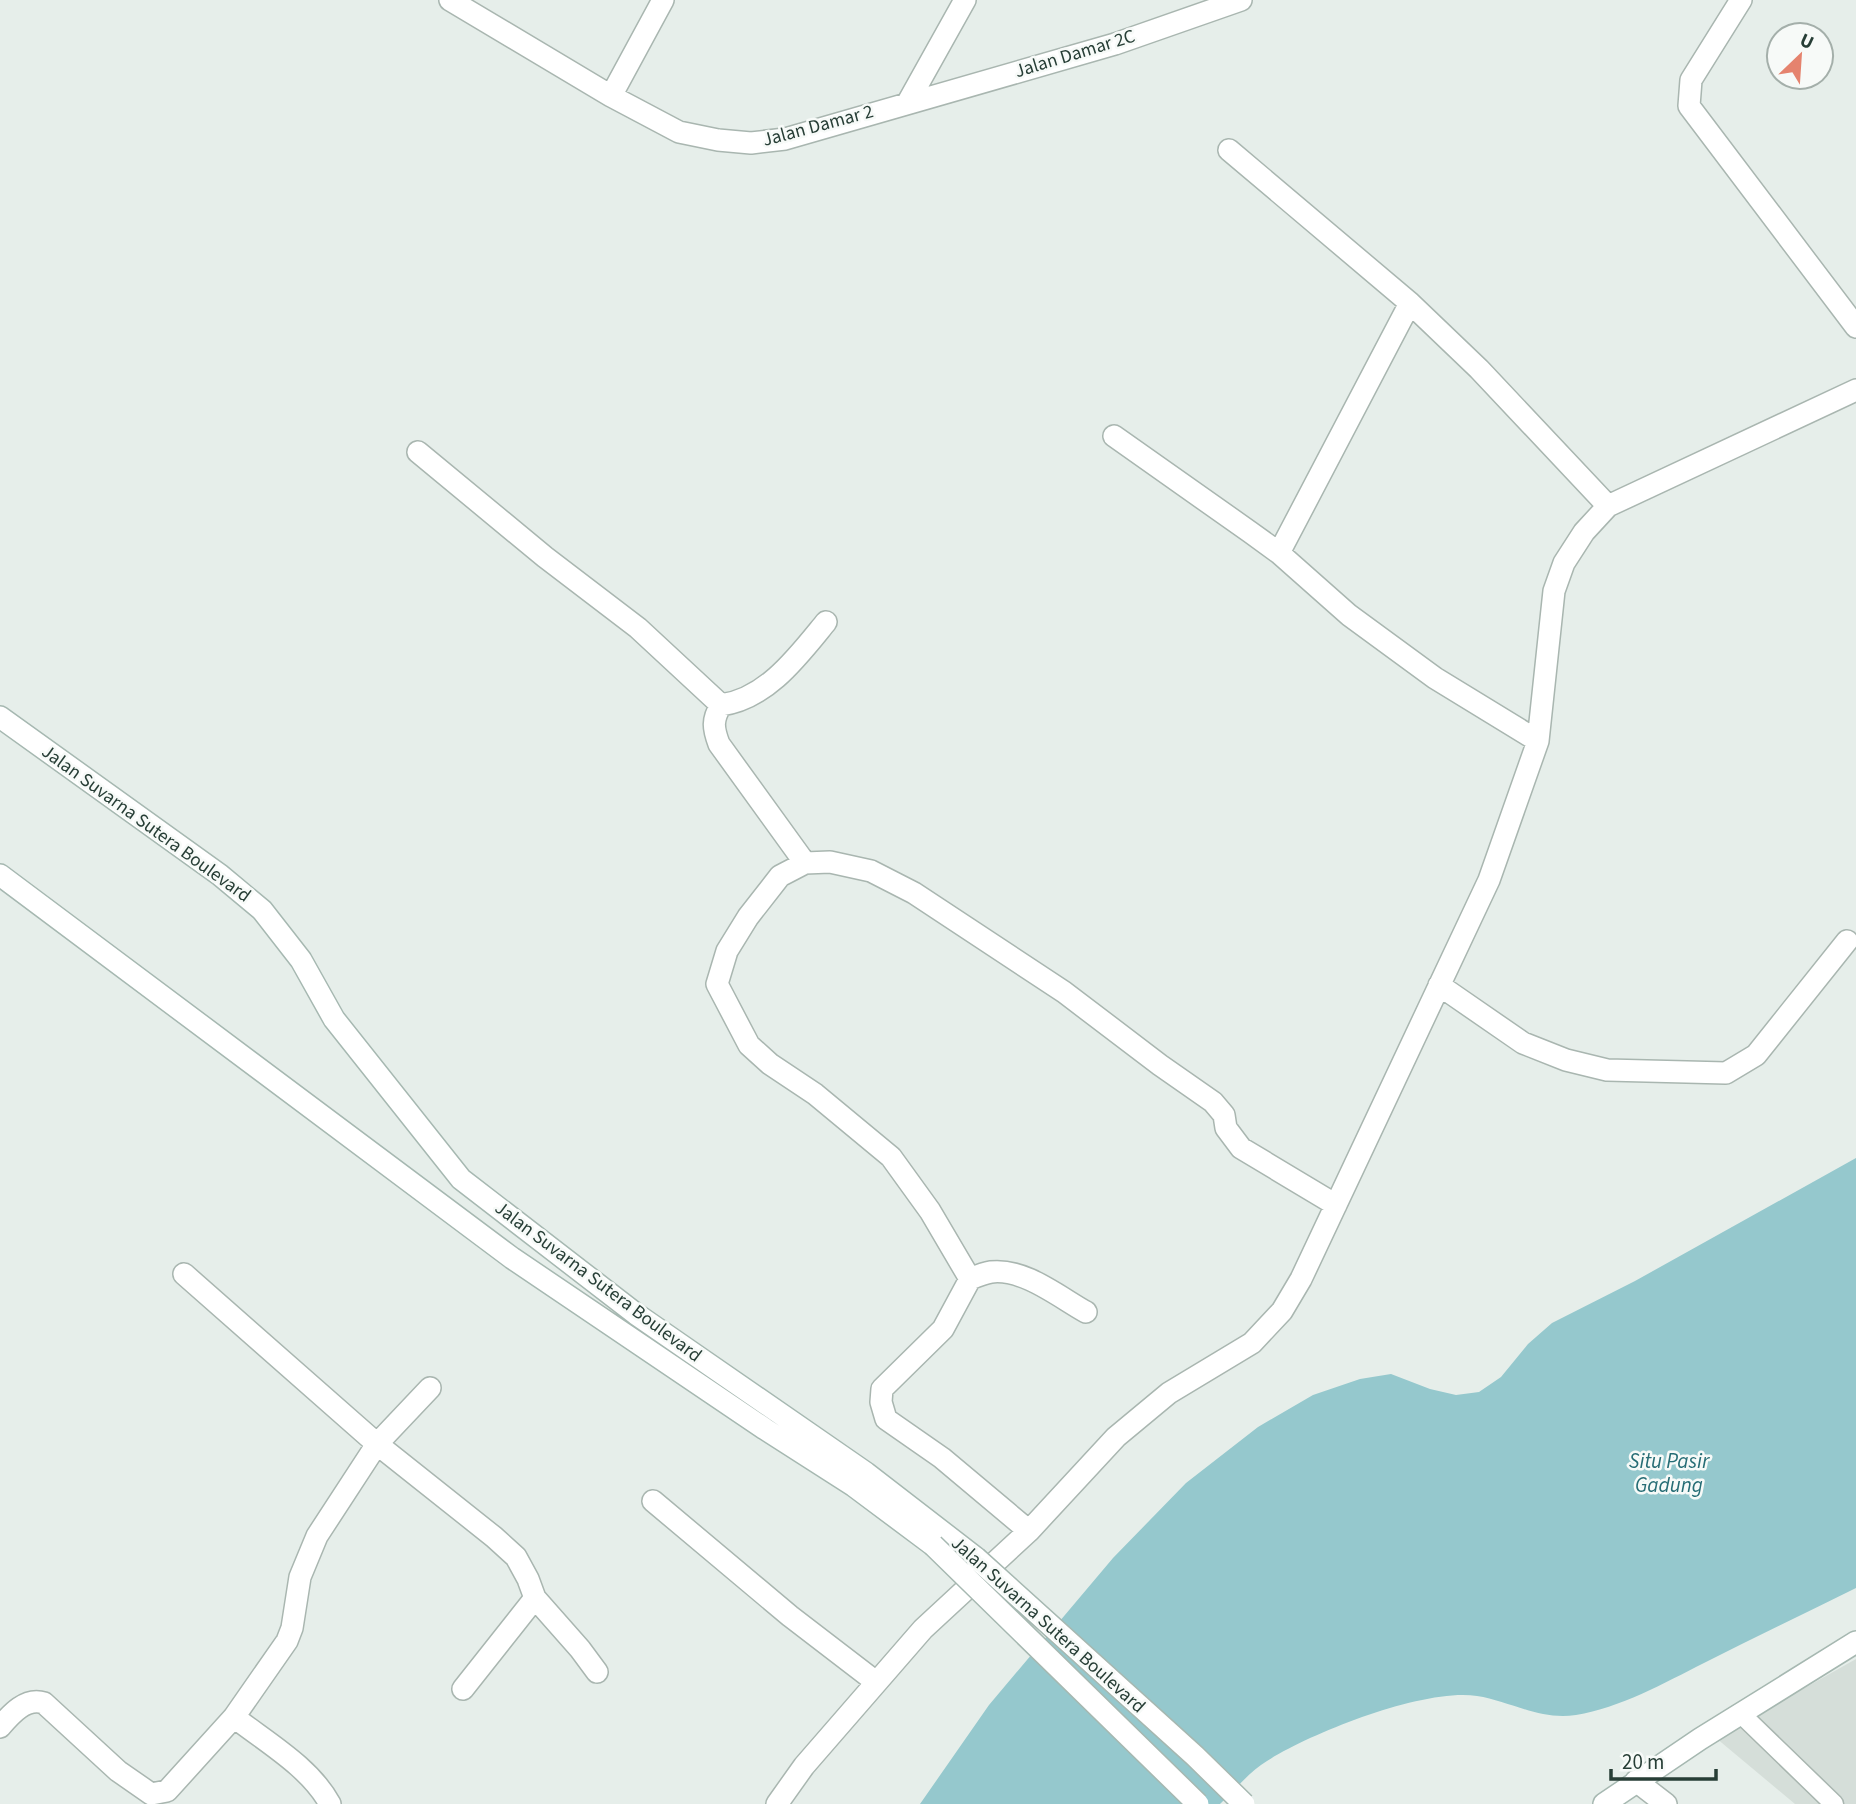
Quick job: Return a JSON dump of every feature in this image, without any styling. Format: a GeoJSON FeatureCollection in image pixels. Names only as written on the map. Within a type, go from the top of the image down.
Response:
{"type":"FeatureCollection","features":[{"type":"Feature","properties":{"kind":"street","name":"Jalan Damar 2"},"geometry":{"type":"LineString","coordinates":[[450,0],[611,96],[679,132],[751,143],[785,139],[908,102]]}},
{"type":"Feature","properties":{"kind":"street"},"geometry":{"type":"LineString","coordinates":[[611,96],[663,0]]}},
{"type":"Feature","properties":{"kind":"street"},"geometry":{"type":"LineString","coordinates":[[908,102],[965,0]]}},
{"type":"Feature","properties":{"kind":"street","name":"Jalan Damar 2C"},"geometry":{"type":"LineString","coordinates":[[908,102],[1115,44],[1241,0]]}},
{"type":"Feature","properties":{"kind":"street"},"geometry":{"type":"LineString","coordinates":[[1741,0],[1690,80],[1689,106],[1856,327]]}},
{"type":"Feature","properties":{"kind":"street"},"geometry":{"type":"LineString","coordinates":[[1229,150],[1410,303],[1479,369],[1608,506]]}},
{"type":"Feature","properties":{"kind":"street"},"geometry":{"type":"LineString","coordinates":[[1279,553],[1410,303]]}},
{"type":"Feature","properties":{"kind":"street"},"geometry":{"type":"LineString","coordinates":[[777,1804],[804,1766],[923,1629],[1029,1531],[1127,1428],[1169,1393],[1241,1350],[1260,1335],[1282,1311],[1301,1279],[1489,880],[1538,741],[1553,591],[1564,563],[1584,532],[1608,506],[1856,390]]}},
{"type":"Feature","properties":{"kind":"street"},"geometry":{"type":"LineString","coordinates":[[1114,436],[1279,553],[1349,615],[1435,678],[1538,741]]}},
{"type":"Feature","properties":{"kind":"street"},"geometry":{"type":"LineString","coordinates":[[418,452],[545,557],[638,628],[721,705],[738,703],[781,674],[826,622]]}},
{"type":"Feature","properties":{"kind":"street"},"geometry":{"type":"LineString","coordinates":[[721,705],[714,716],[713,728],[719,744],[805,863]]}},
{"type":"Feature","properties":{"kind":"street","name":"Jalan Suvarna Sutera Boulevard"},"geometry":{"type":"LineString","coordinates":[[0,718],[220,876],[262,910],[301,960],[334,1019],[461,1180],[636,1314],[866,1473],[976,1558],[1195,1756],[1244,1804]]}},
{"type":"Feature","properties":{"kind":"street"},"geometry":{"type":"LineString","coordinates":[[970,1279],[930,1211],[891,1157],[815,1094],[770,1064],[749,1045],[717,984],[727,951],[748,917],[779,876],[805,863],[830,862],[871,871],[914,893],[1064,992],[1213,1102],[1224,1115],[1226,1128],[1241,1148],[1336,1205]]}},
{"type":"Feature","properties":{"kind":"street"},"geometry":{"type":"LineString","coordinates":[[0,875],[411,1184],[535,1273],[882,1506],[933,1545],[1198,1804]]}},
{"type":"Feature","properties":{"kind":"street"},"geometry":{"type":"LineString","coordinates":[[1439,985],[1523,1043],[1566,1060],[1606,1070],[1726,1073],[1756,1055],[1847,940]]}},
{"type":"Feature","properties":{"kind":"street"},"geometry":{"type":"LineString","coordinates":[[1029,1531],[942,1458],[886,1419],[881,1402],[882,1389],[943,1329],[970,1279],[989,1272],[1002,1272],[1024,1278],[1086,1312]]}},
{"type":"Feature","properties":{"kind":"street"},"geometry":{"type":"LineString","coordinates":[[184,1274],[377,1444],[495,1537],[516,1557],[535,1598],[597,1672]]}},
{"type":"Feature","properties":{"kind":"street"},"geometry":{"type":"LineString","coordinates":[[0,1727],[24,1705],[36,1701],[44,1703],[118,1771],[151,1794],[167,1791],[234,1717],[287,1641],[292,1628],[300,1577],[317,1536],[377,1444],[430,1388]]}},
{"type":"Feature","properties":{"kind":"street"},"geometry":{"type":"LineString","coordinates":[[653,1501],[790,1616],[876,1682]]}},
{"type":"Feature","properties":{"kind":"street"},"geometry":{"type":"LineString","coordinates":[[463,1689],[535,1598]]}},
{"type":"Feature","properties":{"kind":"street"},"geometry":{"type":"LineString","coordinates":[[1604,1804],[1740,1713],[1856,1642]]}},
{"type":"Feature","properties":{"kind":"street"},"geometry":{"type":"LineString","coordinates":[[234,1717],[297,1766],[325,1794],[330,1804]]}},
{"type":"Feature","properties":{"kind":"street"},"geometry":{"type":"LineString","coordinates":[[1636,1781],[1666,1804]]}},
{"type":"Feature","properties":{"kind":"lane"},"geometry":{"type":"LineString","coordinates":[[1740,1713],[1834,1804]]}},
{"type":"Feature","properties":{"kind":"shaded area"},"geometry":{"type":"Polygon","coordinates":[[[1856,1659],[1856,1804],[1795,1804],[1716,1738],[1856,1659]]]}},
{"type":"Feature","properties":{"kind":"water","name":"Situ Pasir Gadung"},"geometry":{"type":"Polygon","coordinates":[[[1856,1158],[1856,1588],[1658,1686],[1592,1712],[1550,1715],[1489,1698],[1455,1695],[1399,1705],[1369,1715],[1312,1737],[1267,1761],[1220,1804],[920,1804],[989,1705],[1113,1558],[1186,1483],[1258,1427],[1313,1395],[1360,1379],[1391,1374],[1430,1389],[1456,1395],[1479,1392],[1501,1377],[1528,1344],[1552,1323],[1635,1281],[1856,1158]]]}}]}
